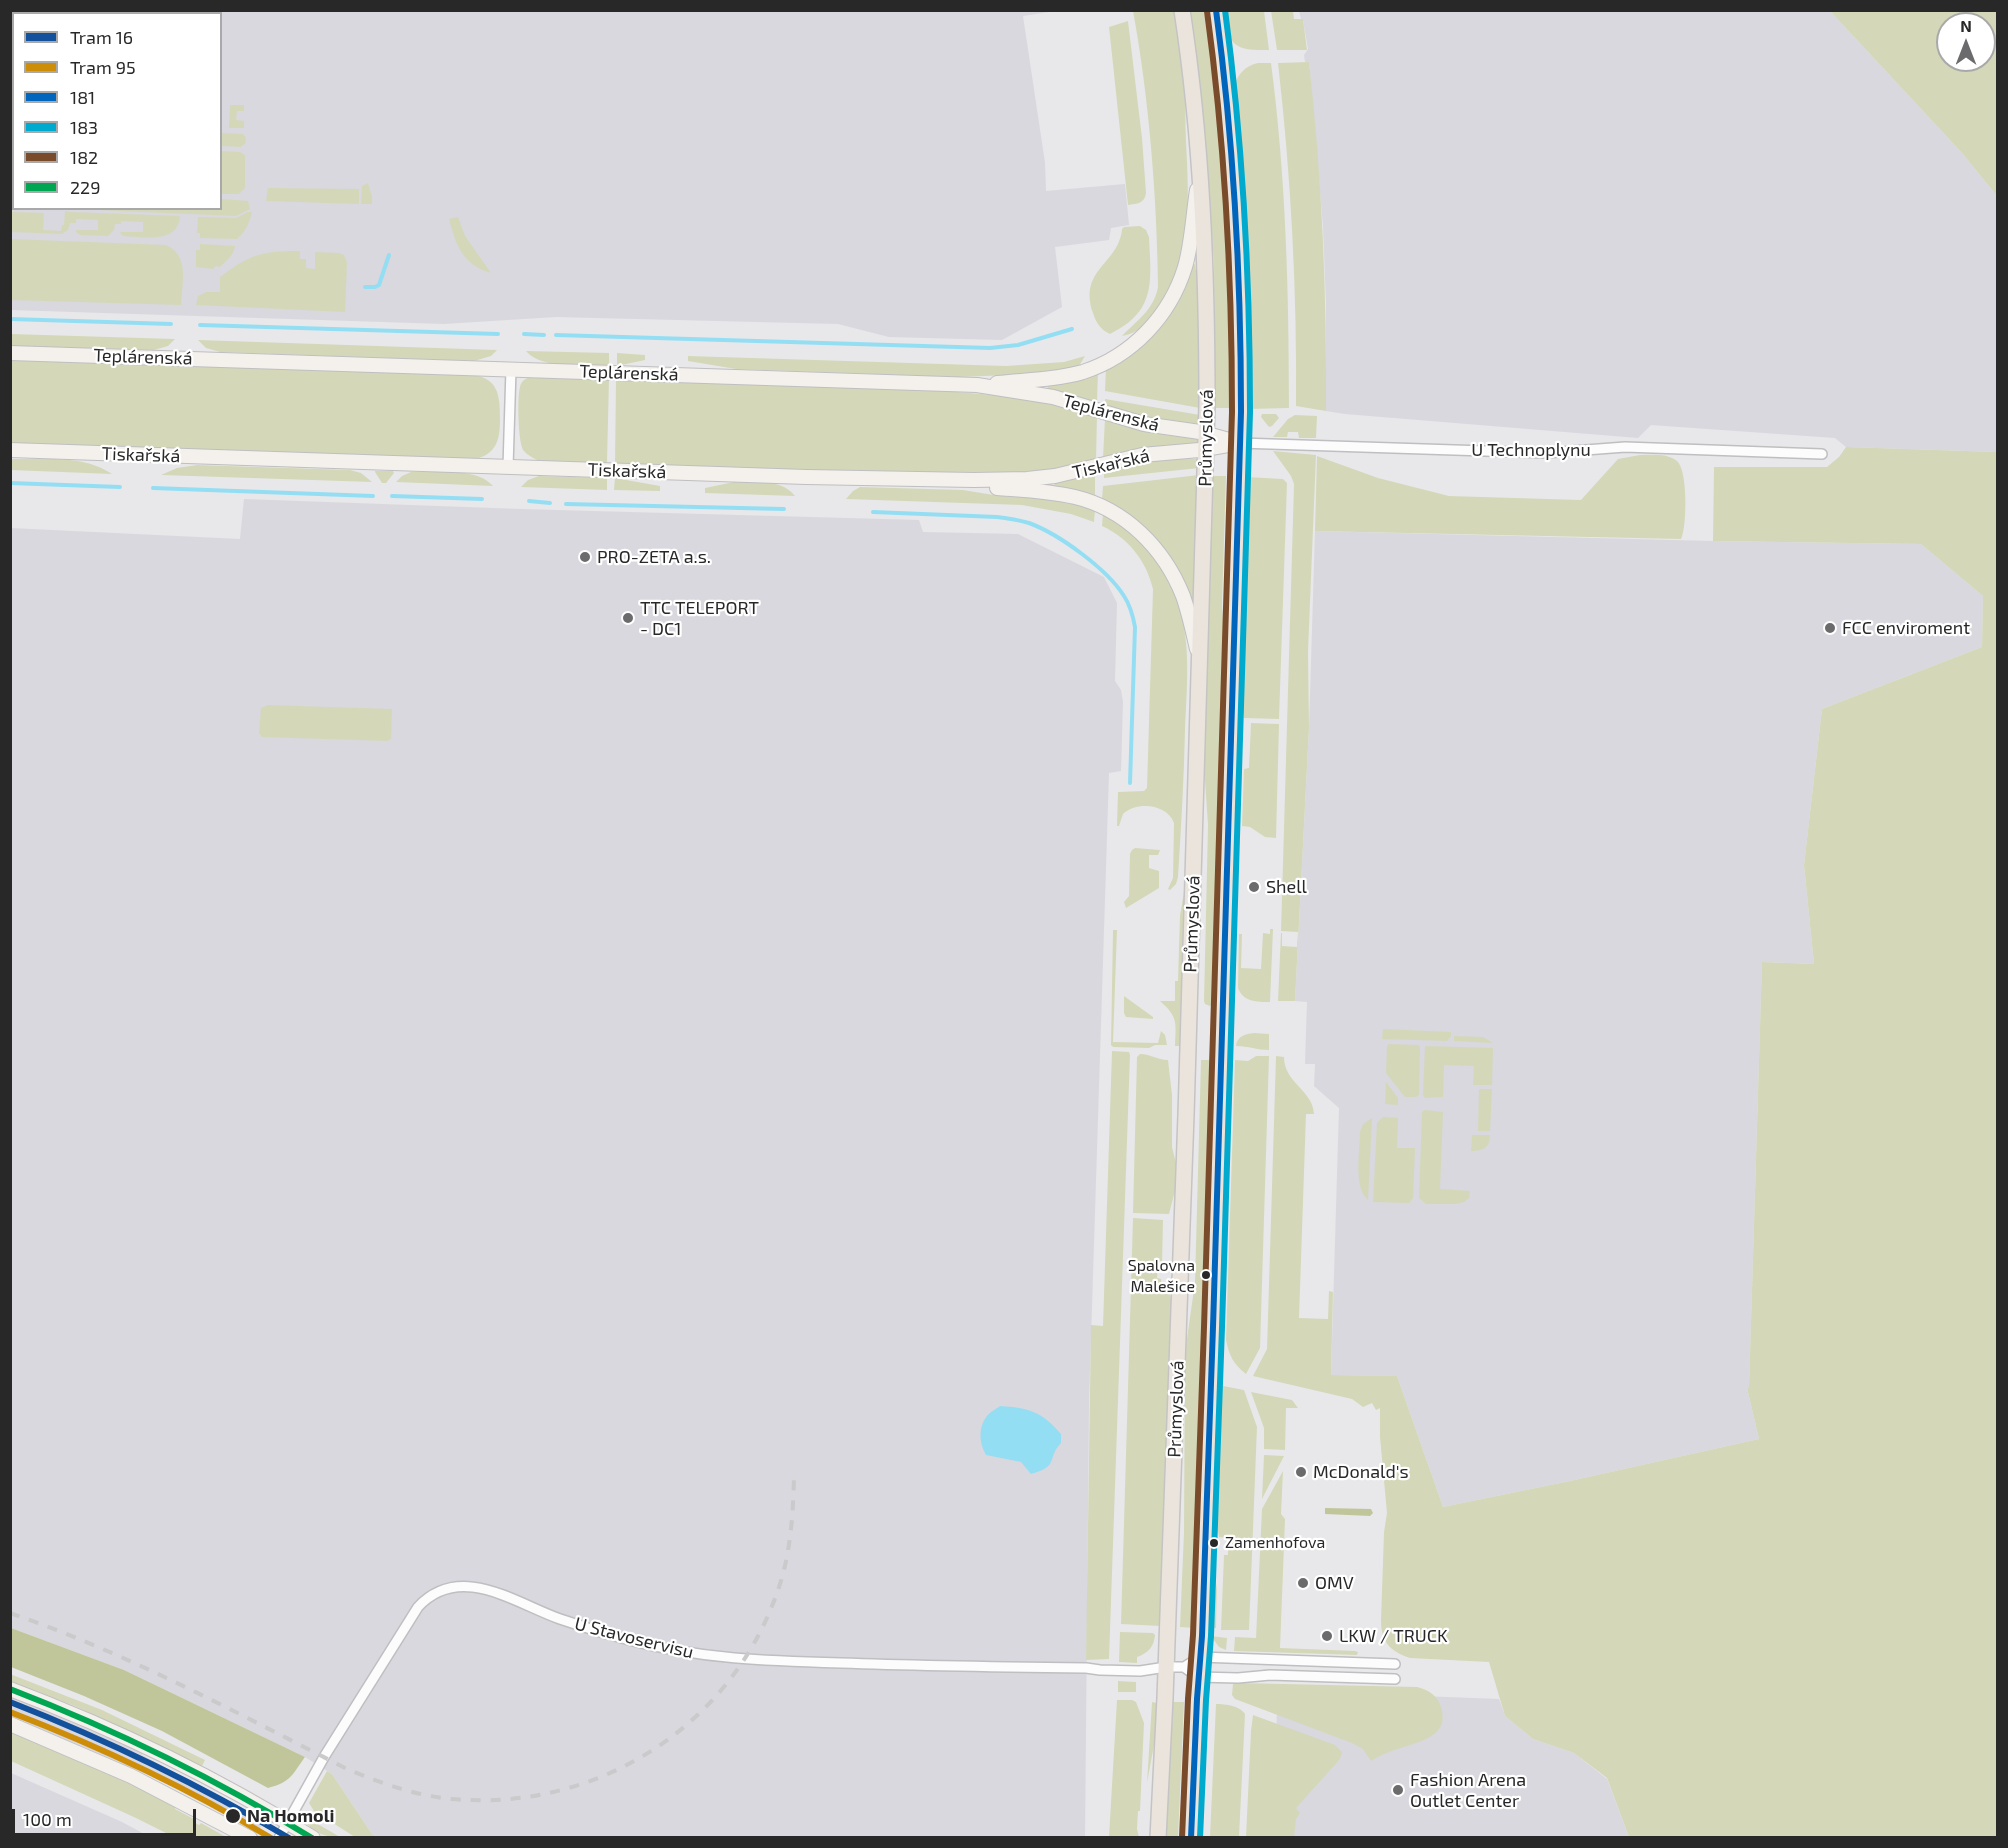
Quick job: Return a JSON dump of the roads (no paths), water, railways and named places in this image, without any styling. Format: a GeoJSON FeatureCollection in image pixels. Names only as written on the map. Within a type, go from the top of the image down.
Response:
{"type":"FeatureCollection","features":[{"type":"Feature","properties":{"kind":"main road","name":"Průmyslová"},"geometry":{"type":"LineString","coordinates":[[1158,1838],[1186,1115],[1207,442],[1207,319],[1201,166],[1182,10]]}},
{"type":"Feature","properties":{"kind":"main road","name":"Průmyslová"},"geometry":{"type":"LineString","coordinates":[[1191,1838],[1213,1327],[1240,443],[1241,347],[1238,230],[1229,121],[1216,10]]}},
{"type":"Feature","properties":{"kind":"street"},"geometry":{"type":"LineString","coordinates":[[977,385],[1056,377],[1084,371],[1113,358],[1144,335],[1170,303],[1186,265],[1201,166]]}},
{"type":"Feature","properties":{"kind":"street","name":"Teplárenská"},"geometry":{"type":"LineString","coordinates":[[10,353],[977,385],[1053,397],[1207,442],[1240,443]]}},
{"type":"Feature","properties":{"kind":"street"},"geometry":{"type":"LineString","coordinates":[[508,467],[511,369]]}},
{"type":"Feature","properties":{"kind":"street","name":"Tiskařská"},"geometry":{"type":"LineString","coordinates":[[10,450],[917,481],[1035,479],[1207,442]]}},
{"type":"Feature","properties":{"kind":"street","name":"U Technoplynu"},"geometry":{"type":"LineString","coordinates":[[1240,443],[1546,453],[1625,447],[1822,454]]}},
{"type":"Feature","properties":{"kind":"street"},"geometry":{"type":"LineString","coordinates":[[917,481],[1074,497],[1098,504],[1123,518],[1153,545],[1177,583],[1200,659]]}},
{"type":"Feature","properties":{"kind":"street","name":"U Stavoservisu"},"geometry":{"type":"LineString","coordinates":[[279,1838],[324,1757],[418,1607],[426,1598],[446,1588],[485,1588],[558,1618],[648,1646],[735,1659],[1086,1668],[1107,1671],[1140,1671],[1166,1666],[1184,1667]]}},
{"type":"Feature","properties":{"kind":"street"},"geometry":{"type":"LineString","coordinates":[[1395,1664],[1200,1658],[1184,1667],[1198,1677],[1238,1678],[1270,1675],[1395,1679]]}},
{"type":"Feature","properties":{"kind":"street"},"geometry":{"type":"LineString","coordinates":[[10,1689],[154,1750],[264,1808],[313,1838]]}},
{"type":"Feature","properties":{"kind":"street"},"geometry":{"type":"LineString","coordinates":[[10,1724],[139,1779],[250,1838]]}},
{"type":"Feature","properties":{"kind":"water"},"geometry":{"type":"Polygon","coordinates":[[[1000,1406],[1034,1412],[1047,1420],[1061,1434],[1061,1443],[1046,1468],[1031,1474],[1021,1462],[986,1455],[981,1440],[982,1425],[988,1415],[1000,1406]]]}},
{"type":"Feature","properties":{"kind":"waterway"},"geometry":{"type":"LineString","coordinates":[[365,287],[379,285],[389,255]]}},
{"type":"Feature","properties":{"kind":"waterway"},"geometry":{"type":"LineString","coordinates":[[10,319],[171,324]]}},
{"type":"Feature","properties":{"kind":"waterway"},"geometry":{"type":"LineString","coordinates":[[200,325],[498,334]]}},
{"type":"Feature","properties":{"kind":"waterway"},"geometry":{"type":"LineString","coordinates":[[556,335],[990,348],[1018,345],[1072,329]]}},
{"type":"Feature","properties":{"kind":"waterway"},"geometry":{"type":"LineString","coordinates":[[524,334],[544,335]]}},
{"type":"Feature","properties":{"kind":"waterway"},"geometry":{"type":"LineString","coordinates":[[10,483],[120,487]]}},
{"type":"Feature","properties":{"kind":"waterway"},"geometry":{"type":"LineString","coordinates":[[153,488],[373,496]]}},
{"type":"Feature","properties":{"kind":"waterway"},"geometry":{"type":"LineString","coordinates":[[392,496],[482,499]]}},
{"type":"Feature","properties":{"kind":"waterway"},"geometry":{"type":"LineString","coordinates":[[529,501],[550,503]]}},
{"type":"Feature","properties":{"kind":"waterway"},"geometry":{"type":"LineString","coordinates":[[566,504],[784,509]]}},
{"type":"Feature","properties":{"kind":"waterway"},"geometry":{"type":"LineString","coordinates":[[873,512],[997,517],[1029,523],[1068,544],[1106,575],[1126,599],[1135,627],[1130,783]]}},
{"type":"Feature","properties":{"kind":"railway"},"geometry":{"type":"LineString","coordinates":[[10,1613],[97,1646],[347,1769],[399,1788],[452,1799],[506,1799],[559,1791],[608,1774],[654,1749],[695,1717],[730,1679],[759,1634],[780,1584],[791,1531],[794,1477]]}},
{"type":"Feature","properties":{"kind":"tram line","name":"16"},"geometry":{"type":"LineString","coordinates":[[10,1702],[152,1764],[289,1838]]}},
{"type":"Feature","properties":{"kind":"tram line","name":"95"},"geometry":{"type":"LineString","coordinates":[[10,1712],[144,1769],[271,1838]]}},
{"type":"Feature","properties":{"kind":"place","name":"PRO-ZETA a.s."},"geometry":{"type":"Point","coordinates":[585,557]}},
{"type":"Feature","properties":{"kind":"place","name":"TTC TELEPORT - DC1"},"geometry":{"type":"Point","coordinates":[628,618]}},
{"type":"Feature","properties":{"kind":"place","name":"FCC enviroment"},"geometry":{"type":"Point","coordinates":[1830,628]}},
{"type":"Feature","properties":{"kind":"place","name":"Shell"},"geometry":{"type":"Point","coordinates":[1254,887]}},
{"type":"Feature","properties":{"kind":"place","name":"Spalovna Malešice"},"geometry":{"type":"Point","coordinates":[1206,1275]}},
{"type":"Feature","properties":{"kind":"place","name":"McDonald's"},"geometry":{"type":"Point","coordinates":[1301,1472]}},
{"type":"Feature","properties":{"kind":"place","name":"Zamenhofova"},"geometry":{"type":"Point","coordinates":[1214,1543]}},
{"type":"Feature","properties":{"kind":"place","name":"OMV"},"geometry":{"type":"Point","coordinates":[1303,1583]}},
{"type":"Feature","properties":{"kind":"place","name":"LKW / TRUCK"},"geometry":{"type":"Point","coordinates":[1327,1636]}},
{"type":"Feature","properties":{"kind":"place","name":"Fashion Arena Outlet Center"},"geometry":{"type":"Point","coordinates":[1398,1790]}},
{"type":"Feature","properties":{"kind":"place","name":"Na Homoli"},"geometry":{"type":"Point","coordinates":[233,1816]}}]}
